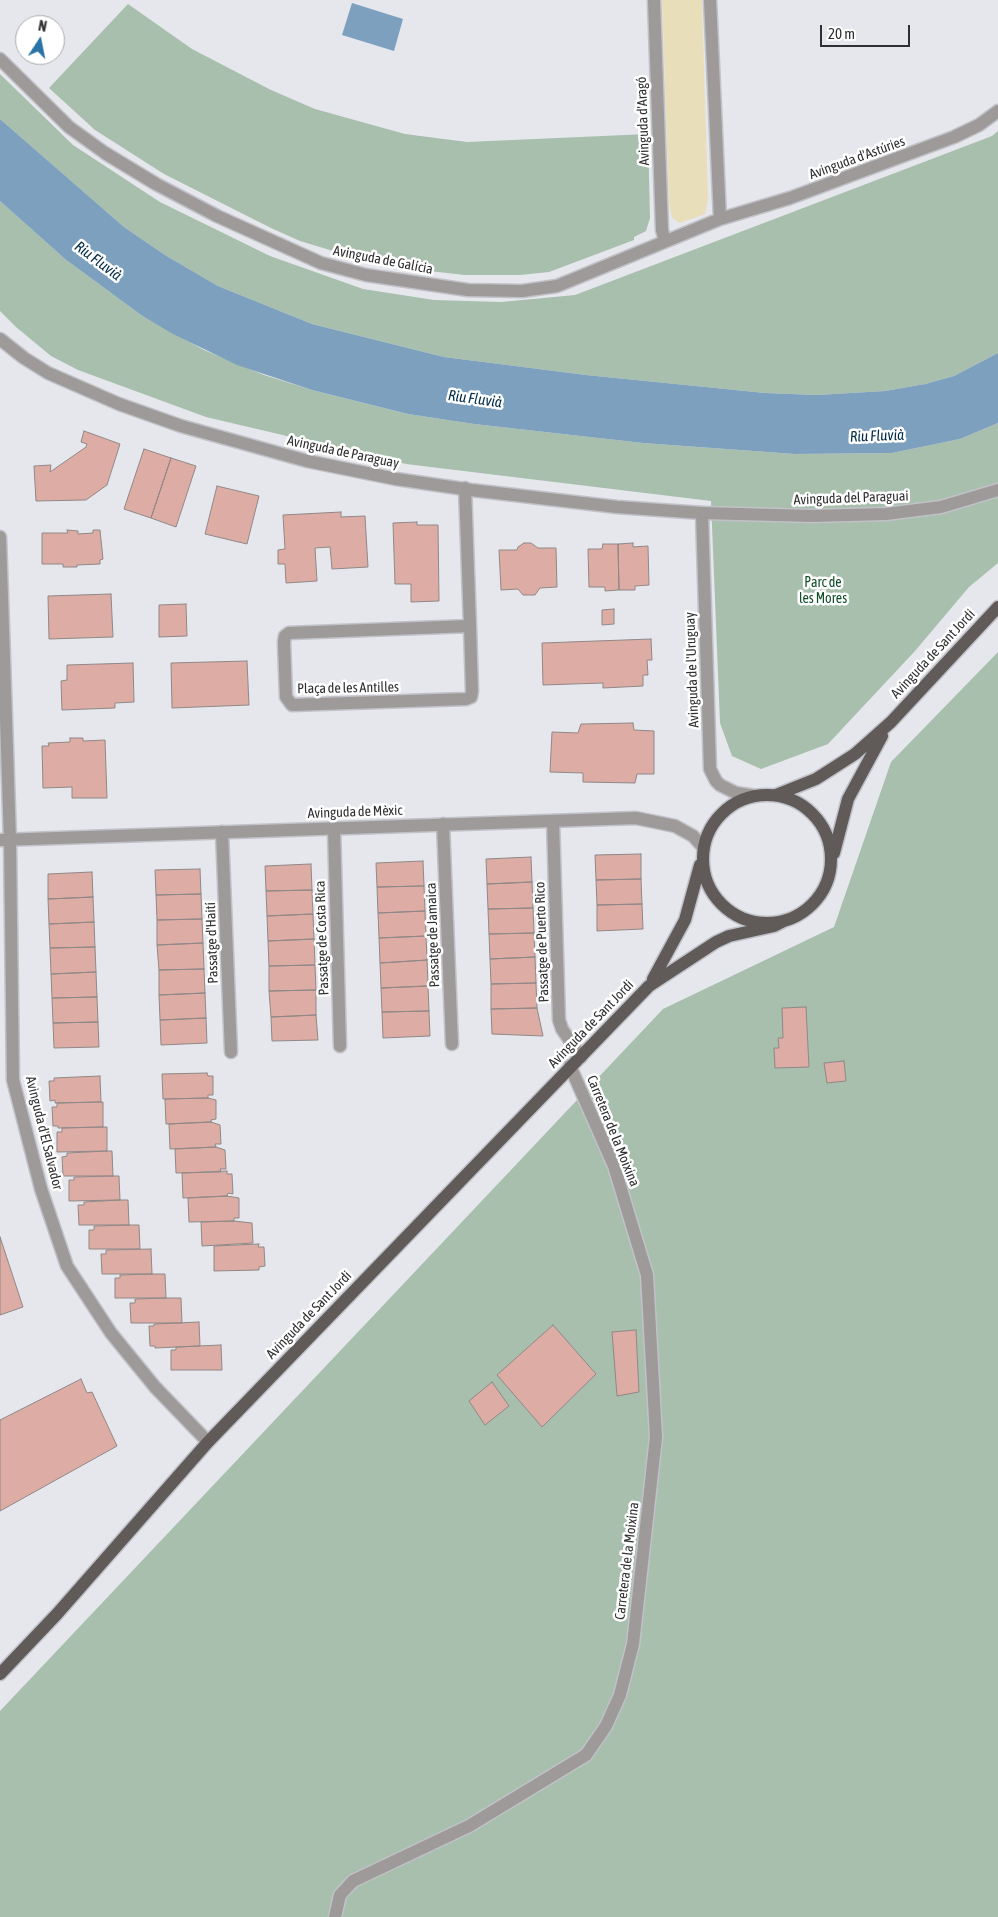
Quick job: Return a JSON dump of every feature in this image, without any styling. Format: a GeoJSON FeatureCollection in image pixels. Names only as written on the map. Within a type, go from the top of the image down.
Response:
{"type":"FeatureCollection","features":[{"type":"Feature","properties":{"kind":"main road","name":"Avinguda de Sant Jordi"},"geometry":{"type":"LineString","coordinates":[[775,795],[816,779],[841,764],[891,722],[998,607]]}},
{"type":"Feature","properties":{"kind":"main road","name":"Avinguda de Sant Jordi"},"geometry":{"type":"LineString","coordinates":[[831,868],[848,799],[891,722]]}},
{"type":"Feature","properties":{"kind":"main road"},"geometry":{"type":"LineString","coordinates":[[775,795],[803,806],[822,825],[830,846],[831,868],[827,881],[814,902],[806,910],[786,920],[762,923],[735,915],[724,907],[709,888],[704,872],[703,851],[711,826],[734,803],[755,796],[775,795]]}},
{"type":"Feature","properties":{"kind":"main road","name":"Avinguda de Sant Jordi"},"geometry":{"type":"LineString","coordinates":[[649,986],[685,920],[703,851]]}},
{"type":"Feature","properties":{"kind":"main road","name":"Avinguda de Sant Jordi"},"geometry":{"type":"LineString","coordinates":[[0,1674],[57,1614],[208,1442],[649,986],[716,942],[729,936],[766,928],[786,920]]}},
{"type":"Feature","properties":{"kind":"street","name":"Avinguda d'Aragó"},"geometry":{"type":"LineString","coordinates":[[654,0],[662,230],[665,241]]}},
{"type":"Feature","properties":{"kind":"street"},"geometry":{"type":"LineString","coordinates":[[710,0],[720,219]]}},
{"type":"Feature","properties":{"kind":"street","name":"Avinguda de Galícia"},"geometry":{"type":"LineString","coordinates":[[0,59],[69,127],[105,153],[156,184],[282,247],[321,263],[366,275],[468,290],[522,291],[557,286],[634,256],[665,241],[720,219]]}},
{"type":"Feature","properties":{"kind":"street","name":"Avinguda d'Astúries"},"geometry":{"type":"LineString","coordinates":[[720,219],[790,198],[918,152],[979,125],[998,111]]}},
{"type":"Feature","properties":{"kind":"street"},"geometry":{"type":"LineString","coordinates":[[0,355],[1,340]]}},
{"type":"Feature","properties":{"kind":"street","name":"Avinguda de Paraguay"},"geometry":{"type":"LineString","coordinates":[[1,340],[48,373],[119,404],[181,426],[307,461],[396,479],[617,507],[702,513]]}},
{"type":"Feature","properties":{"kind":"street"},"geometry":{"type":"LineString","coordinates":[[466,488],[470,626]]}},
{"type":"Feature","properties":{"kind":"street","name":"Avinguda del Paraguai"},"geometry":{"type":"LineString","coordinates":[[702,513],[812,516],[886,514],[941,508],[998,490]]}},
{"type":"Feature","properties":{"kind":"street","name":"Avinguda de l'Uruguay"},"geometry":{"type":"LineString","coordinates":[[702,513],[710,769],[720,785],[736,793],[755,796]]}},
{"type":"Feature","properties":{"kind":"street","name":"Avinguda d'El Salvador"},"geometry":{"type":"LineString","coordinates":[[0,538],[5,840],[13,1080],[41,1189],[66,1266],[117,1341],[155,1387],[208,1442]]}},
{"type":"Feature","properties":{"kind":"street","name":"Plaça de les Antilles"},"geometry":{"type":"LineString","coordinates":[[470,626],[472,691],[466,699],[292,705],[286,697],[284,642],[285,636],[290,633],[470,626]]}},
{"type":"Feature","properties":{"kind":"street","name":"Avinguda de Mèxic"},"geometry":{"type":"LineString","coordinates":[[5,840],[636,818],[650,820],[686,831],[703,851]]}},
{"type":"Feature","properties":{"kind":"street","name":"Passatge de Puerto Rico"},"geometry":{"type":"LineString","coordinates":[[553,821],[560,1020],[562,1030],[581,1057]]}},
{"type":"Feature","properties":{"kind":"street","name":"Passatge de Jamaica"},"geometry":{"type":"LineString","coordinates":[[443,824],[452,1044]]}},
{"type":"Feature","properties":{"kind":"street","name":"Passatge de Costa Rica"},"geometry":{"type":"LineString","coordinates":[[334,828],[340,1046]]}},
{"type":"Feature","properties":{"kind":"street","name":"Passatge d'Haití"},"geometry":{"type":"LineString","coordinates":[[222,832],[231,1052]]}},
{"type":"Feature","properties":{"kind":"street","name":"Carretera de la Moixina"},"geometry":{"type":"LineString","coordinates":[[335,1917],[340,1895],[353,1881],[469,1826],[586,1755],[606,1726],[620,1695],[633,1644],[656,1438],[647,1275],[614,1166],[570,1066]]}},
{"type":"Feature","properties":{"kind":"green space"},"geometry":{"type":"Polygon","coordinates":[[[128,4],[192,49],[271,90],[315,109],[405,134],[467,142],[648,134],[650,218],[646,231],[634,237],[634,240],[549,272],[520,275],[465,275],[402,268],[363,260],[300,241],[164,174],[95,130],[49,88],[128,4]]]}},
{"type":"Feature","properties":{"kind":"green space"},"geometry":{"type":"Polygon","coordinates":[[[0,74],[73,145],[160,202],[270,256],[363,289],[434,300],[501,302],[575,295],[992,136],[998,131],[998,353],[954,376],[925,384],[885,391],[817,395],[765,393],[586,375],[444,357],[312,324],[218,286],[165,255],[124,227],[0,119],[0,74]]]}},
{"type":"Feature","properties":{"kind":"green space","name":"Parc de les Mores"},"geometry":{"type":"Polygon","coordinates":[[[0,201],[65,259],[141,315],[204,350],[264,375],[312,390],[408,414],[474,424],[643,443],[795,454],[892,453],[960,439],[998,423],[998,563],[969,587],[915,651],[828,744],[761,769],[732,756],[720,723],[711,501],[406,464],[206,417],[78,370],[51,356],[0,311],[0,201]]]}},
{"type":"Feature","properties":{"kind":"green space"},"geometry":{"type":"Polygon","coordinates":[[[998,652],[998,1917],[0,1917],[0,1711],[663,1009],[834,927],[891,762],[998,652]]]}},
{"type":"Feature","properties":{"kind":"sand"},"geometry":{"type":"Polygon","coordinates":[[[662,0],[702,0],[708,199],[705,214],[680,223],[672,218],[669,203],[662,0]]]}},
{"type":"Feature","properties":{"kind":"water"},"geometry":{"type":"Polygon","coordinates":[[[352,3],[403,19],[394,51],[342,35],[352,3]]]}},
{"type":"Feature","properties":{"kind":"water","name":"Riu Fluvià"},"geometry":{"type":"Polygon","coordinates":[[[0,119],[124,227],[165,255],[218,286],[312,324],[444,357],[586,375],[765,393],[817,395],[885,391],[925,384],[954,376],[998,353],[998,423],[960,439],[892,453],[795,454],[643,443],[474,424],[408,414],[312,390],[237,365],[173,334],[141,315],[65,259],[0,201],[0,119]]]}},
{"type":"Feature","properties":{"kind":"building"},"geometry":{"type":"Polygon","coordinates":[[[84,431],[120,444],[107,485],[86,500],[36,501],[34,466],[51,465],[50,472],[86,447],[87,444],[81,442],[84,431]]]}},
{"type":"Feature","properties":{"kind":"building"},"geometry":{"type":"Polygon","coordinates":[[[144,449],[171,458],[151,518],[124,509],[144,449]]]}},
{"type":"Feature","properties":{"kind":"building"},"geometry":{"type":"Polygon","coordinates":[[[171,458],[196,466],[176,527],[151,518],[171,458]]]}},
{"type":"Feature","properties":{"kind":"building"},"geometry":{"type":"Polygon","coordinates":[[[217,486],[259,496],[247,544],[205,534],[217,486]]]}},
{"type":"Feature","properties":{"kind":"building"},"geometry":{"type":"Polygon","coordinates":[[[341,512],[341,517],[365,516],[368,567],[332,569],[330,547],[315,548],[317,581],[286,583],[285,564],[278,564],[278,550],[285,549],[283,515],[341,512]]]}},
{"type":"Feature","properties":{"kind":"building"},"geometry":{"type":"Polygon","coordinates":[[[417,522],[417,525],[438,525],[439,601],[411,602],[411,584],[395,584],[393,523],[417,522]]]}},
{"type":"Feature","properties":{"kind":"building"},"geometry":{"type":"Polygon","coordinates":[[[67,530],[78,531],[78,534],[93,533],[93,530],[100,530],[103,559],[100,560],[100,564],[63,567],[63,564],[42,564],[42,533],[68,533],[67,530]]]}},
{"type":"Feature","properties":{"kind":"building"},"geometry":{"type":"Polygon","coordinates":[[[524,543],[531,543],[538,548],[556,548],[557,587],[540,588],[535,595],[523,595],[518,589],[501,590],[499,550],[517,550],[524,543]]]}},
{"type":"Feature","properties":{"kind":"building"},"geometry":{"type":"Polygon","coordinates":[[[633,543],[633,547],[648,546],[649,585],[635,586],[635,590],[619,590],[618,544],[633,543]]]}},
{"type":"Feature","properties":{"kind":"building"},"geometry":{"type":"Polygon","coordinates":[[[603,544],[618,544],[619,590],[605,591],[605,587],[589,587],[588,549],[602,549],[603,544]]]}},
{"type":"Feature","properties":{"kind":"building"},"geometry":{"type":"Polygon","coordinates":[[[111,594],[113,637],[49,639],[48,596],[111,594]]]}},
{"type":"Feature","properties":{"kind":"building"},"geometry":{"type":"Polygon","coordinates":[[[186,604],[187,636],[159,637],[159,605],[186,604]]]}},
{"type":"Feature","properties":{"kind":"building"},"geometry":{"type":"Polygon","coordinates":[[[614,609],[614,624],[602,625],[602,610],[614,609]]]}},
{"type":"Feature","properties":{"kind":"building"},"geometry":{"type":"Polygon","coordinates":[[[651,639],[652,660],[647,660],[648,675],[643,675],[643,686],[603,688],[603,683],[543,685],[542,643],[651,639]]]}},
{"type":"Feature","properties":{"kind":"building"},"geometry":{"type":"Polygon","coordinates":[[[247,661],[249,705],[172,708],[171,663],[247,661]]]}},
{"type":"Feature","properties":{"kind":"building"},"geometry":{"type":"Polygon","coordinates":[[[133,663],[134,702],[115,703],[115,708],[62,710],[61,681],[67,680],[67,665],[133,663]]]}},
{"type":"Feature","properties":{"kind":"building"},"geometry":{"type":"Polygon","coordinates":[[[633,723],[634,730],[654,731],[654,774],[637,774],[635,783],[583,782],[583,773],[550,772],[552,732],[578,733],[581,724],[633,723]]]}},
{"type":"Feature","properties":{"kind":"building"},"geometry":{"type":"Polygon","coordinates":[[[70,738],[83,738],[83,741],[105,740],[107,798],[72,798],[72,787],[43,788],[42,746],[49,746],[48,743],[70,742],[70,738]]]}},
{"type":"Feature","properties":{"kind":"building"},"geometry":{"type":"Polygon","coordinates":[[[641,854],[641,879],[596,880],[595,855],[641,854]]]}},
{"type":"Feature","properties":{"kind":"building"},"geometry":{"type":"Polygon","coordinates":[[[531,857],[532,882],[487,884],[486,859],[531,857]]]}},
{"type":"Feature","properties":{"kind":"building"},"geometry":{"type":"Polygon","coordinates":[[[423,861],[424,886],[377,887],[376,863],[423,861]]]}},
{"type":"Feature","properties":{"kind":"building"},"geometry":{"type":"Polygon","coordinates":[[[311,864],[312,890],[266,891],[265,866],[311,864]]]}},
{"type":"Feature","properties":{"kind":"building"},"geometry":{"type":"Polygon","coordinates":[[[200,869],[201,894],[156,895],[155,870],[200,869]]]}},
{"type":"Feature","properties":{"kind":"building"},"geometry":{"type":"Polygon","coordinates":[[[92,872],[93,897],[48,899],[48,874],[92,872]]]}},
{"type":"Feature","properties":{"kind":"building"},"geometry":{"type":"Polygon","coordinates":[[[641,879],[642,904],[597,905],[596,880],[641,879]]]}},
{"type":"Feature","properties":{"kind":"building"},"geometry":{"type":"Polygon","coordinates":[[[532,882],[533,908],[488,909],[487,884],[532,882]]]}},
{"type":"Feature","properties":{"kind":"building"},"geometry":{"type":"Polygon","coordinates":[[[424,886],[425,911],[378,913],[377,887],[424,886]]]}},
{"type":"Feature","properties":{"kind":"building"},"geometry":{"type":"Polygon","coordinates":[[[312,890],[313,914],[267,916],[266,891],[312,890]]]}},
{"type":"Feature","properties":{"kind":"building"},"geometry":{"type":"Polygon","coordinates":[[[201,894],[202,919],[157,920],[156,895],[201,894]]]}},
{"type":"Feature","properties":{"kind":"building"},"geometry":{"type":"Polygon","coordinates":[[[93,897],[94,922],[49,924],[48,899],[93,897]]]}},
{"type":"Feature","properties":{"kind":"building"},"geometry":{"type":"Polygon","coordinates":[[[642,904],[643,929],[597,931],[597,905],[642,904]]]}},
{"type":"Feature","properties":{"kind":"building"},"geometry":{"type":"Polygon","coordinates":[[[533,908],[534,933],[489,934],[488,909],[533,908]]]}},
{"type":"Feature","properties":{"kind":"building"},"geometry":{"type":"Polygon","coordinates":[[[425,911],[426,936],[379,938],[378,913],[425,911]]]}},
{"type":"Feature","properties":{"kind":"building"},"geometry":{"type":"Polygon","coordinates":[[[313,914],[314,939],[268,941],[267,916],[313,914]]]}},
{"type":"Feature","properties":{"kind":"building"},"geometry":{"type":"Polygon","coordinates":[[[202,919],[203,943],[157,945],[157,920],[202,919]]]}},
{"type":"Feature","properties":{"kind":"building"},"geometry":{"type":"Polygon","coordinates":[[[94,922],[95,947],[50,948],[49,924],[94,922]]]}},
{"type":"Feature","properties":{"kind":"building"},"geometry":{"type":"Polygon","coordinates":[[[534,933],[535,957],[490,959],[489,934],[534,933]]]}},
{"type":"Feature","properties":{"kind":"building"},"geometry":{"type":"Polygon","coordinates":[[[426,936],[427,960],[380,963],[379,938],[426,936]]]}},
{"type":"Feature","properties":{"kind":"building"},"geometry":{"type":"Polygon","coordinates":[[[314,939],[315,965],[269,966],[268,941],[314,939]]]}},
{"type":"Feature","properties":{"kind":"building"},"geometry":{"type":"Polygon","coordinates":[[[203,943],[204,969],[159,970],[157,945],[203,943]]]}},
{"type":"Feature","properties":{"kind":"building"},"geometry":{"type":"Polygon","coordinates":[[[95,947],[96,972],[51,974],[50,948],[95,947]]]}},
{"type":"Feature","properties":{"kind":"building"},"geometry":{"type":"Polygon","coordinates":[[[535,957],[536,983],[491,984],[490,959],[535,957]]]}},
{"type":"Feature","properties":{"kind":"building"},"geometry":{"type":"Polygon","coordinates":[[[427,960],[428,986],[381,988],[380,963],[427,960]]]}},
{"type":"Feature","properties":{"kind":"building"},"geometry":{"type":"Polygon","coordinates":[[[315,965],[316,990],[269,991],[269,966],[315,965]]]}},
{"type":"Feature","properties":{"kind":"building"},"geometry":{"type":"Polygon","coordinates":[[[204,969],[205,993],[159,995],[159,970],[204,969]]]}},
{"type":"Feature","properties":{"kind":"building"},"geometry":{"type":"Polygon","coordinates":[[[96,972],[97,997],[52,998],[51,974],[96,972]]]}},
{"type":"Feature","properties":{"kind":"building"},"geometry":{"type":"Polygon","coordinates":[[[536,983],[537,1008],[491,1009],[491,984],[536,983]]]}},
{"type":"Feature","properties":{"kind":"building"},"geometry":{"type":"Polygon","coordinates":[[[428,986],[429,1011],[382,1012],[381,988],[428,986]]]}},
{"type":"Feature","properties":{"kind":"building"},"geometry":{"type":"Polygon","coordinates":[[[316,990],[316,1015],[271,1017],[269,991],[316,990]]]}},
{"type":"Feature","properties":{"kind":"building"},"geometry":{"type":"Polygon","coordinates":[[[205,993],[206,1018],[160,1020],[159,995],[205,993]]]}},
{"type":"Feature","properties":{"kind":"building"},"geometry":{"type":"Polygon","coordinates":[[[97,997],[98,1022],[53,1023],[52,998],[97,997]]]}},
{"type":"Feature","properties":{"kind":"building"},"geometry":{"type":"Polygon","coordinates":[[[806,1007],[809,1067],[775,1068],[774,1048],[779,1048],[778,1038],[783,1038],[782,1008],[806,1007]]]}},
{"type":"Feature","properties":{"kind":"building"},"geometry":{"type":"Polygon","coordinates":[[[537,1008],[543,1036],[492,1034],[491,1009],[537,1008]]]}},
{"type":"Feature","properties":{"kind":"building"},"geometry":{"type":"Polygon","coordinates":[[[429,1011],[430,1036],[383,1038],[382,1012],[429,1011]]]}},
{"type":"Feature","properties":{"kind":"building"},"geometry":{"type":"Polygon","coordinates":[[[316,1015],[318,1040],[272,1041],[271,1017],[316,1015]]]}},
{"type":"Feature","properties":{"kind":"building"},"geometry":{"type":"Polygon","coordinates":[[[206,1018],[207,1043],[161,1045],[160,1020],[206,1018]]]}},
{"type":"Feature","properties":{"kind":"building"},"geometry":{"type":"Polygon","coordinates":[[[98,1022],[99,1047],[54,1048],[53,1023],[98,1022]]]}},
{"type":"Feature","properties":{"kind":"building"},"geometry":{"type":"Polygon","coordinates":[[[844,1061],[846,1081],[827,1083],[824,1063],[844,1061]]]}},
{"type":"Feature","properties":{"kind":"building"},"geometry":{"type":"Polygon","coordinates":[[[207,1073],[208,1076],[213,1076],[213,1095],[208,1095],[208,1098],[163,1099],[162,1074],[207,1073]]]}},
{"type":"Feature","properties":{"kind":"building"},"geometry":{"type":"Polygon","coordinates":[[[100,1076],[101,1102],[55,1103],[55,1100],[50,1101],[49,1081],[54,1081],[54,1078],[100,1076]]]}},
{"type":"Feature","properties":{"kind":"building"},"geometry":{"type":"Polygon","coordinates":[[[208,1098],[216,1100],[216,1119],[211,1120],[211,1122],[166,1124],[165,1099],[208,1098]]]}},
{"type":"Feature","properties":{"kind":"building"},"geometry":{"type":"Polygon","coordinates":[[[103,1102],[103,1127],[58,1128],[58,1126],[53,1126],[52,1107],[57,1107],[57,1103],[103,1102]]]}},
{"type":"Feature","properties":{"kind":"building"},"geometry":{"type":"Polygon","coordinates":[[[211,1122],[220,1125],[221,1144],[215,1144],[216,1147],[170,1149],[169,1124],[211,1122]]]}},
{"type":"Feature","properties":{"kind":"building"},"geometry":{"type":"Polygon","coordinates":[[[107,1127],[107,1151],[57,1152],[57,1132],[62,1132],[62,1128],[107,1127]]]}},
{"type":"Feature","properties":{"kind":"building"},"geometry":{"type":"Polygon","coordinates":[[[216,1147],[225,1150],[226,1169],[220,1169],[221,1172],[176,1173],[175,1149],[216,1147]]]}},
{"type":"Feature","properties":{"kind":"building"},"geometry":{"type":"Polygon","coordinates":[[[112,1151],[113,1176],[63,1176],[62,1157],[67,1156],[67,1153],[112,1151]]]}},
{"type":"Feature","properties":{"kind":"building"},"geometry":{"type":"Polygon","coordinates":[[[227,1171],[227,1174],[232,1174],[233,1194],[228,1193],[227,1196],[183,1198],[182,1173],[227,1171]]]}},
{"type":"Feature","properties":{"kind":"building"},"geometry":{"type":"Polygon","coordinates":[[[119,1176],[120,1200],[69,1201],[69,1180],[74,1180],[74,1177],[119,1176]]]}},
{"type":"Feature","properties":{"kind":"building"},"geometry":{"type":"Polygon","coordinates":[[[227,1196],[239,1198],[239,1218],[234,1218],[234,1221],[189,1222],[188,1198],[227,1196]]]}},
{"type":"Feature","properties":{"kind":"building"},"geometry":{"type":"Polygon","coordinates":[[[128,1200],[129,1225],[79,1225],[78,1205],[84,1205],[84,1202],[128,1200]]]}},
{"type":"Feature","properties":{"kind":"building"},"geometry":{"type":"Polygon","coordinates":[[[234,1221],[252,1223],[253,1243],[202,1246],[201,1222],[234,1221]]]}},
{"type":"Feature","properties":{"kind":"building"},"geometry":{"type":"Polygon","coordinates":[[[139,1225],[140,1249],[89,1249],[89,1230],[94,1230],[94,1226],[139,1225]]]}},
{"type":"Feature","properties":{"kind":"building"},"geometry":{"type":"Polygon","coordinates":[[[0,1237],[23,1307],[0,1315],[0,1237]]]}},
{"type":"Feature","properties":{"kind":"building"},"geometry":{"type":"Polygon","coordinates":[[[259,1244],[258,1247],[264,1247],[265,1266],[259,1267],[259,1270],[214,1271],[214,1246],[259,1244]]]}},
{"type":"Feature","properties":{"kind":"building"},"geometry":{"type":"Polygon","coordinates":[[[151,1249],[152,1274],[102,1274],[101,1254],[106,1254],[106,1250],[151,1249]]]}},
{"type":"Feature","properties":{"kind":"building"},"geometry":{"type":"Polygon","coordinates":[[[165,1274],[166,1298],[115,1298],[115,1278],[120,1278],[120,1275],[165,1274]]]}},
{"type":"Feature","properties":{"kind":"building"},"geometry":{"type":"Polygon","coordinates":[[[181,1298],[182,1323],[131,1323],[130,1303],[135,1303],[135,1299],[181,1298]]]}},
{"type":"Feature","properties":{"kind":"building"},"geometry":{"type":"Polygon","coordinates":[[[199,1322],[200,1346],[155,1348],[155,1346],[150,1346],[149,1326],[154,1326],[154,1324],[199,1322]]]}},
{"type":"Feature","properties":{"kind":"building"},"geometry":{"type":"Polygon","coordinates":[[[553,1325],[596,1374],[542,1427],[497,1375],[553,1325]]]}},
{"type":"Feature","properties":{"kind":"building"},"geometry":{"type":"Polygon","coordinates":[[[636,1330],[639,1392],[617,1396],[612,1332],[636,1330]]]}},
{"type":"Feature","properties":{"kind":"building"},"geometry":{"type":"Polygon","coordinates":[[[221,1345],[222,1370],[171,1370],[171,1350],[176,1350],[176,1347],[221,1345]]]}},
{"type":"Feature","properties":{"kind":"building"},"geometry":{"type":"Polygon","coordinates":[[[81,1379],[87,1393],[92,1392],[117,1446],[0,1511],[0,1420],[81,1379]]]}},
{"type":"Feature","properties":{"kind":"building"},"geometry":{"type":"Polygon","coordinates":[[[492,1382],[509,1406],[485,1425],[469,1401],[492,1382]]]}}]}
